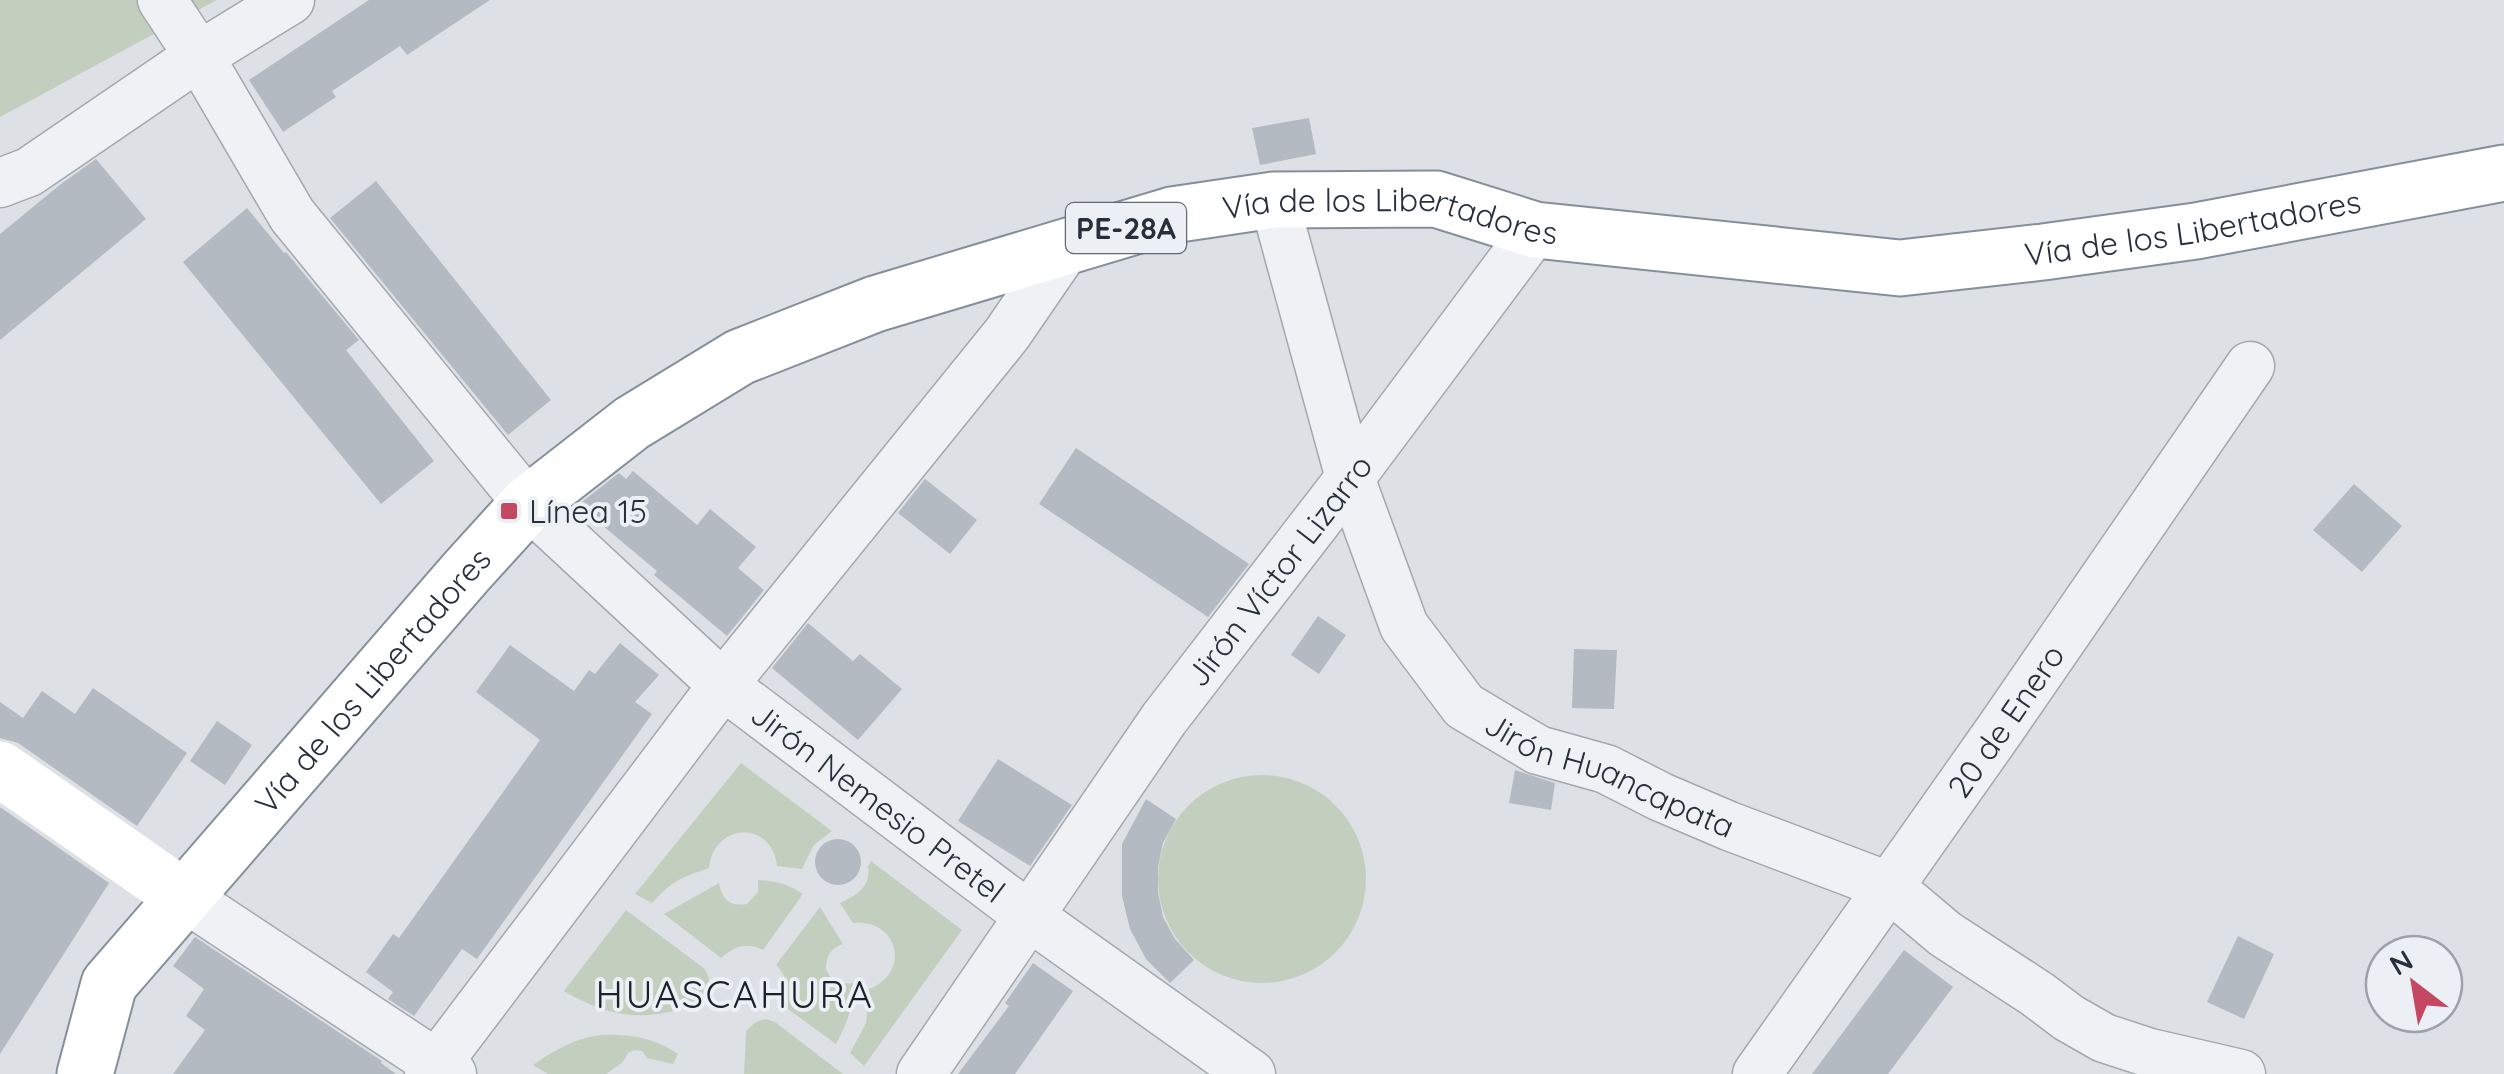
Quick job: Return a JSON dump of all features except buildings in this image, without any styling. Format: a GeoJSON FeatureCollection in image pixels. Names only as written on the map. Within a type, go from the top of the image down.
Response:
{"type":"FeatureCollection","features":[{"type":"Feature","properties":{"kind":"main road","name":"Vía de los Libertadores"},"geometry":{"type":"LineString","coordinates":[[85,1074],[109,984],[528,504],[632,424],[740,357],[874,304],[1172,215],[1274,200],[1436,198],[1535,230],[1900,268],[2196,231],[2504,173]]}},
{"type":"Feature","properties":{"kind":"main road"},"geometry":{"type":"LineString","coordinates":[[0,769],[184,897]]}},
{"type":"Feature","properties":{"kind":"street","name":"Jirón Nemesio Pretel"},"geometry":{"type":"LineString","coordinates":[[162,0],[292,216],[528,504],[723,684],[1028,916],[1251,1074]]}},
{"type":"Feature","properties":{"kind":"street"},"geometry":{"type":"LineString","coordinates":[[0,182],[29,172],[199,56],[290,0]]}},
{"type":"Feature","properties":{"kind":"street","name":"Jirón Huancapata"},"geometry":{"type":"LineString","coordinates":[[1274,200],[1350,478],[1404,626],[1464,706],[1538,750],[1606,768],[1729,826],[1888,886],[1945,934],[2104,1038],[2240,1074]]}},
{"type":"Feature","properties":{"kind":"street","name":"Jirón Víctor Lizarro"},"geometry":{"type":"LineString","coordinates":[[921,1074],[1164,719],[1535,230]]}},
{"type":"Feature","properties":{"kind":"street"},"geometry":{"type":"LineString","coordinates":[[184,897],[440,1071],[723,684],[1008,334],[1068,245]]}},
{"type":"Feature","properties":{"kind":"street","name":"20 de Enero"},"geometry":{"type":"LineString","coordinates":[[1757,1074],[2250,366]]}},
{"type":"Feature","properties":{"kind":"green space"},"geometry":{"type":"Polygon","coordinates":[[[0,0],[217,0],[0,117],[0,0]]]}},
{"type":"Feature","properties":{"kind":"green space"},"geometry":{"type":"Polygon","coordinates":[[[741,763],[832,831],[814,845],[802,869],[777,866],[765,840],[743,832],[721,842],[709,868],[678,881],[652,903],[635,894],[741,763]]]}},
{"type":"Feature","properties":{"kind":"green space"},"geometry":{"type":"Polygon","coordinates":[[[1262,775],[1302,783],[1336,805],[1358,839],[1366,879],[1358,919],[1336,953],[1302,975],[1262,983],[1222,975],[1188,953],[1166,919],[1158,879],[1166,839],[1188,805],[1222,783],[1262,775]]]}},
{"type":"Feature","properties":{"kind":"green space"},"geometry":{"type":"Polygon","coordinates":[[[871,861],[962,930],[864,1066],[850,1053],[866,1023],[869,989],[891,971],[894,948],[881,929],[853,923],[840,903],[864,886],[871,861]]]}},
{"type":"Feature","properties":{"kind":"green space"},"geometry":{"type":"Polygon","coordinates":[[[758,880],[782,884],[803,894],[763,950],[741,946],[721,958],[664,914],[719,883],[727,901],[747,904],[758,892],[758,880]]]}},
{"type":"Feature","properties":{"kind":"green space"},"geometry":{"type":"Polygon","coordinates":[[[820,907],[843,944],[830,954],[826,969],[836,981],[853,983],[849,1015],[836,1044],[781,1004],[786,983],[776,965],[820,907]]]}},
{"type":"Feature","properties":{"kind":"green space"},"geometry":{"type":"Polygon","coordinates":[[[626,910],[705,969],[710,985],[704,1000],[667,1012],[633,1015],[599,1008],[564,991],[626,910]]]}},
{"type":"Feature","properties":{"kind":"green space"},"geometry":{"type":"Polygon","coordinates":[[[766,1019],[843,1074],[744,1074],[746,1031],[766,1019]]]}},
{"type":"Feature","properties":{"kind":"green space"},"geometry":{"type":"Polygon","coordinates":[[[600,1035],[640,1038],[678,1054],[673,1064],[647,1058],[642,1051],[634,1050],[606,1074],[548,1074],[533,1065],[565,1046],[600,1035]]]}},
{"type":"Feature","properties":{"kind":"place","name":"Línea 15"},"geometry":{"type":"Point","coordinates":[509,511]}},
{"type":"Feature","properties":{"kind":"district","name":"HUASCAHURA"},"geometry":{"type":"Point","coordinates":[735,994]}}]}
